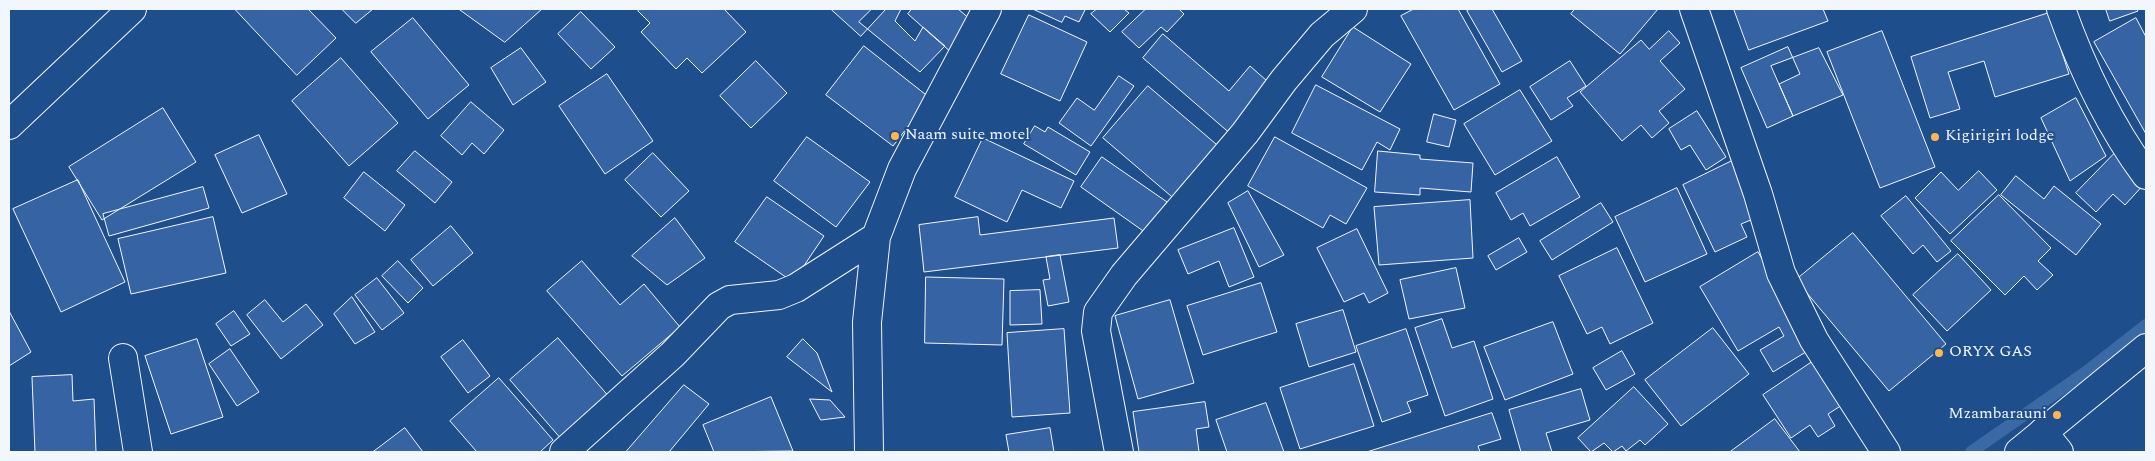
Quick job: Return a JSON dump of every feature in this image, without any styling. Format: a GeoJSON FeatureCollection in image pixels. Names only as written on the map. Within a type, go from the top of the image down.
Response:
{"type":"FeatureCollection","features":[{"type":"Feature","properties":{"kind":"street"},"geometry":{"type":"LineString","coordinates":[[9,125],[132,9]]}},
{"type":"Feature","properties":{"kind":"street"},"geometry":{"type":"LineString","coordinates":[[869,452],[867,322],[876,237],[902,169],[987,9]]}},
{"type":"Feature","properties":{"kind":"street"},"geometry":{"type":"LineString","coordinates":[[1119,452],[1096,331],[1098,312],[1124,275],[1245,133],[1290,72],[1322,35],[1353,9]]}},
{"type":"Feature","properties":{"kind":"street"},"geometry":{"type":"LineString","coordinates":[[1694,9],[1758,194],[1781,273],[1814,340],[1886,452]]}},
{"type":"Feature","properties":{"kind":"street"},"geometry":{"type":"LineString","coordinates":[[2062,9],[2078,57],[2126,148],[2146,175]]}},
{"type":"Feature","properties":{"kind":"street"},"geometry":{"type":"LineString","coordinates":[[564,452],[673,354],[719,306],[730,300],[779,295],[796,288],[876,237]]}},
{"type":"Feature","properties":{"kind":"street"},"geometry":{"type":"LineString","coordinates":[[2019,452],[2051,442],[2146,348]]}},
{"type":"Feature","properties":{"kind":"street"},"geometry":{"type":"LineString","coordinates":[[122,358],[138,452]]}},
{"type":"Feature","properties":{"kind":"building"},"geometry":{"type":"Polygon","coordinates":[[[235,9],[308,9],[336,38],[297,75],[235,9]]]}},
{"type":"Feature","properties":{"kind":"building"},"geometry":{"type":"Polygon","coordinates":[[[342,9],[373,9],[356,23],[342,9]]]}},
{"type":"Feature","properties":{"kind":"building"},"geometry":{"type":"Polygon","coordinates":[[[459,9],[542,9],[505,42],[459,9]]]}},
{"type":"Feature","properties":{"kind":"building"},"geometry":{"type":"Polygon","coordinates":[[[640,9],[724,9],[746,32],[702,73],[687,58],[676,69],[641,32],[650,23],[638,11],[640,9]]]}},
{"type":"Feature","properties":{"kind":"building"},"geometry":{"type":"Polygon","coordinates":[[[831,9],[886,9],[861,36],[831,9]]]}},
{"type":"Feature","properties":{"kind":"building"},"geometry":{"type":"Polygon","coordinates":[[[872,9],[901,9],[895,21],[915,41],[923,27],[945,46],[920,72],[859,22],[872,9]]]}},
{"type":"Feature","properties":{"kind":"building"},"geometry":{"type":"Polygon","coordinates":[[[912,9],[958,9],[978,26],[953,54],[908,14],[912,9]]]}},
{"type":"Feature","properties":{"kind":"building"},"geometry":{"type":"Polygon","coordinates":[[[1033,9],[1085,10],[1079,22],[1065,16],[1062,22],[1033,9]]]}},
{"type":"Feature","properties":{"kind":"building"},"geometry":{"type":"Polygon","coordinates":[[[1097,9],[1124,9],[1129,13],[1110,32],[1091,14],[1097,9]]]}},
{"type":"Feature","properties":{"kind":"building"},"geometry":{"type":"Polygon","coordinates":[[[1146,9],[1179,9],[1184,14],[1167,32],[1161,27],[1139,48],[1122,32],[1146,9]]]}},
{"type":"Feature","properties":{"kind":"building"},"geometry":{"type":"Polygon","coordinates":[[[1414,9],[1458,9],[1500,84],[1454,110],[1401,16],[1414,9]]]}},
{"type":"Feature","properties":{"kind":"building"},"geometry":{"type":"Polygon","coordinates":[[[1470,9],[1492,9],[1522,61],[1502,72],[1467,11],[1470,9]]]}},
{"type":"Feature","properties":{"kind":"building"},"geometry":{"type":"Polygon","coordinates":[[[1575,9],[1658,9],[1620,54],[1571,14],[1575,9]]]}},
{"type":"Feature","properties":{"kind":"building"},"geometry":{"type":"Polygon","coordinates":[[[1734,9],[1823,9],[1828,21],[1749,50],[1734,9]]]}},
{"type":"Feature","properties":{"kind":"building"},"geometry":{"type":"Polygon","coordinates":[[[2106,9],[2137,9],[2138,11],[2110,21],[2106,9]]]}},
{"type":"Feature","properties":{"kind":"building"},"geometry":{"type":"Polygon","coordinates":[[[581,12],[615,47],[591,69],[558,34],[581,12]]]}},
{"type":"Feature","properties":{"kind":"building"},"geometry":{"type":"Polygon","coordinates":[[[2049,13],[2069,74],[1995,97],[1984,61],[1948,72],[1960,109],[1930,118],[1911,57],[2049,13]]]}},
{"type":"Feature","properties":{"kind":"building"},"geometry":{"type":"Polygon","coordinates":[[[1029,15],[1087,42],[1060,101],[1001,74],[1029,15]]]}},
{"type":"Feature","properties":{"kind":"building"},"geometry":{"type":"Polygon","coordinates":[[[413,18],[469,85],[428,119],[371,52],[413,18]]]}},
{"type":"Feature","properties":{"kind":"building"},"geometry":{"type":"Polygon","coordinates":[[[2136,18],[2146,37],[2146,134],[2094,42],[2136,18]]]}},
{"type":"Feature","properties":{"kind":"building"},"geometry":{"type":"Polygon","coordinates":[[[1353,27],[1411,64],[1380,112],[1322,77],[1353,27]]]}},
{"type":"Feature","properties":{"kind":"building"},"geometry":{"type":"Polygon","coordinates":[[[1669,31],[1680,43],[1660,61],[1685,89],[1659,111],[1669,123],[1652,138],[1641,125],[1622,141],[1580,92],[1641,40],[1649,49],[1669,31]]]}},
{"type":"Feature","properties":{"kind":"building"},"geometry":{"type":"Polygon","coordinates":[[[1882,31],[1935,167],[1880,188],[1827,52],[1882,31]]]}},
{"type":"Feature","properties":{"kind":"building"},"geometry":{"type":"Polygon","coordinates":[[[1163,34],[1229,91],[1250,66],[1275,88],[1233,136],[1143,58],[1163,34]]]}},
{"type":"Feature","properties":{"kind":"building"},"geometry":{"type":"Polygon","coordinates":[[[864,46],[930,98],[893,146],[826,95],[864,46]]]}},
{"type":"Feature","properties":{"kind":"building"},"geometry":{"type":"Polygon","coordinates":[[[1788,47],[1800,74],[1779,84],[1793,116],[1767,128],[1741,68],[1788,47]]]}},
{"type":"Feature","properties":{"kind":"building"},"geometry":{"type":"Polygon","coordinates":[[[521,48],[546,82],[513,105],[491,68],[521,48]]]}},
{"type":"Feature","properties":{"kind":"building"},"geometry":{"type":"Polygon","coordinates":[[[1819,48],[1843,95],[1793,116],[1771,66],[1819,48]]]}},
{"type":"Feature","properties":{"kind":"building"},"geometry":{"type":"Polygon","coordinates":[[[341,58],[398,123],[349,166],[292,101],[341,58]]]}},
{"type":"Feature","properties":{"kind":"building"},"geometry":{"type":"Polygon","coordinates":[[[756,61],[787,93],[751,128],[720,96],[756,61]]]}},
{"type":"Feature","properties":{"kind":"building"},"geometry":{"type":"Polygon","coordinates":[[[1570,61],[1586,86],[1567,98],[1573,106],[1551,120],[1530,87],[1570,61]]]}},
{"type":"Feature","properties":{"kind":"building"},"geometry":{"type":"Polygon","coordinates":[[[607,74],[653,141],[605,174],[559,106],[607,74]]]}},
{"type":"Feature","properties":{"kind":"building"},"geometry":{"type":"Polygon","coordinates":[[[1119,76],[1134,86],[1091,146],[1059,123],[1077,98],[1094,110],[1119,76]]]}},
{"type":"Feature","properties":{"kind":"building"},"geometry":{"type":"Polygon","coordinates":[[[1316,85],[1400,129],[1390,150],[1377,142],[1362,170],[1292,133],[1316,85]]]}},
{"type":"Feature","properties":{"kind":"building"},"geometry":{"type":"Polygon","coordinates":[[[1148,86],[1223,150],[1178,202],[1103,138],[1148,86]]]}},
{"type":"Feature","properties":{"kind":"building"},"geometry":{"type":"Polygon","coordinates":[[[1520,90],[1552,141],[1495,175],[1464,124],[1520,90]]]}},
{"type":"Feature","properties":{"kind":"building"},"geometry":{"type":"Polygon","coordinates":[[[2076,98],[2106,156],[2070,181],[2041,118],[2076,98]]]}},
{"type":"Feature","properties":{"kind":"building"},"geometry":{"type":"Polygon","coordinates":[[[471,102],[504,130],[484,154],[472,143],[462,155],[441,136],[471,102]]]}},
{"type":"Feature","properties":{"kind":"building"},"geometry":{"type":"Polygon","coordinates":[[[163,108],[196,162],[102,220],[69,167],[163,108]]]}},
{"type":"Feature","properties":{"kind":"building"},"geometry":{"type":"Polygon","coordinates":[[[1697,111],[1726,157],[1706,170],[1690,145],[1681,150],[1669,129],[1697,111]]]}},
{"type":"Feature","properties":{"kind":"building"},"geometry":{"type":"Polygon","coordinates":[[[1434,114],[1456,120],[1449,147],[1427,142],[1434,114]]]}},
{"type":"Feature","properties":{"kind":"building"},"geometry":{"type":"Polygon","coordinates":[[[1035,126],[1045,132],[1048,127],[1090,152],[1076,175],[1024,144],[1035,126]]]}},
{"type":"Feature","properties":{"kind":"building"},"geometry":{"type":"Polygon","coordinates":[[[259,135],[287,194],[242,213],[215,155],[259,135]]]}},
{"type":"Feature","properties":{"kind":"building"},"geometry":{"type":"Polygon","coordinates":[[[807,137],[870,182],[836,227],[774,181],[807,137]]]}},
{"type":"Feature","properties":{"kind":"building"},"geometry":{"type":"Polygon","coordinates":[[[1275,137],[1367,188],[1346,224],[1330,215],[1323,228],[1248,186],[1275,137]]]}},
{"type":"Feature","properties":{"kind":"building"},"geometry":{"type":"Polygon","coordinates":[[[983,138],[1074,181],[1061,208],[1022,190],[1007,222],[955,197],[983,138]]]}},
{"type":"Feature","properties":{"kind":"building"},"geometry":{"type":"Polygon","coordinates":[[[415,151],[452,182],[435,203],[397,171],[415,151]]]}},
{"type":"Feature","properties":{"kind":"building"},"geometry":{"type":"Polygon","coordinates":[[[1378,151],[1420,155],[1420,159],[1473,163],[1471,192],[1420,188],[1420,195],[1375,192],[1378,151]]]}},
{"type":"Feature","properties":{"kind":"building"},"geometry":{"type":"Polygon","coordinates":[[[653,153],[689,191],[661,217],[625,180],[653,153]]]}},
{"type":"Feature","properties":{"kind":"building"},"geometry":{"type":"Polygon","coordinates":[[[2115,153],[2146,182],[2125,205],[2113,194],[2096,212],[2076,193],[2115,153]]]}},
{"type":"Feature","properties":{"kind":"building"},"geometry":{"type":"Polygon","coordinates":[[[1102,157],[1167,202],[1146,233],[1081,187],[1102,157]]]}},
{"type":"Feature","properties":{"kind":"building"},"geometry":{"type":"Polygon","coordinates":[[[1557,157],[1580,197],[1530,226],[1523,213],[1511,220],[1496,193],[1557,157]]]}},
{"type":"Feature","properties":{"kind":"building"},"geometry":{"type":"Polygon","coordinates":[[[1732,161],[1758,217],[1741,224],[1747,237],[1715,252],[1683,185],[1732,161]]]}},
{"type":"Feature","properties":{"kind":"building"},"geometry":{"type":"Polygon","coordinates":[[[1979,171],[1997,190],[1950,234],[1915,198],[1941,172],[1958,190],[1979,171]]]}},
{"type":"Feature","properties":{"kind":"building"},"geometry":{"type":"Polygon","coordinates":[[[364,172],[405,205],[385,231],[344,198],[364,172]]]}},
{"type":"Feature","properties":{"kind":"building"},"geometry":{"type":"Polygon","coordinates":[[[2016,176],[2044,199],[2054,186],[2101,224],[2076,255],[2001,195],[2016,176]]]}},
{"type":"Feature","properties":{"kind":"building"},"geometry":{"type":"Polygon","coordinates":[[[78,180],[125,282],[61,312],[13,209],[78,180]]]}},
{"type":"Feature","properties":{"kind":"building"},"geometry":{"type":"Polygon","coordinates":[[[203,187],[209,208],[109,236],[103,214],[203,187]]]}},
{"type":"Feature","properties":{"kind":"building"},"geometry":{"type":"Polygon","coordinates":[[[1677,188],[1707,254],[1645,282],[1615,217],[1677,188]]]}},
{"type":"Feature","properties":{"kind":"building"},"geometry":{"type":"Polygon","coordinates":[[[1248,191],[1284,255],[1259,267],[1228,203],[1248,191]]]}},
{"type":"Feature","properties":{"kind":"building"},"geometry":{"type":"Polygon","coordinates":[[[1999,195],[2051,248],[2038,261],[2053,275],[2037,290],[2024,276],[2005,295],[1951,241],[1999,195]]]}},
{"type":"Feature","properties":{"kind":"building"},"geometry":{"type":"Polygon","coordinates":[[[1906,196],[1951,251],[1937,262],[1923,245],[1913,254],[1881,216],[1906,196]]]}},
{"type":"Feature","properties":{"kind":"building"},"geometry":{"type":"Polygon","coordinates":[[[767,197],[824,236],[793,282],[735,242],[767,197]]]}},
{"type":"Feature","properties":{"kind":"building"},"geometry":{"type":"Polygon","coordinates":[[[1470,200],[1473,258],[1379,265],[1374,207],[1470,200]]]}},
{"type":"Feature","properties":{"kind":"building"},"geometry":{"type":"Polygon","coordinates":[[[1601,203],[1613,222],[1552,260],[1540,241],[1601,203]]]}},
{"type":"Feature","properties":{"kind":"building"},"geometry":{"type":"Polygon","coordinates":[[[213,217],[226,273],[131,294],[118,239],[213,217]]]}},
{"type":"Feature","properties":{"kind":"building"},"geometry":{"type":"Polygon","coordinates":[[[978,217],[980,235],[1114,218],[1118,248],[924,272],[919,225],[978,217]]]}},
{"type":"Feature","properties":{"kind":"building"},"geometry":{"type":"Polygon","coordinates":[[[675,218],[705,258],[667,285],[632,256],[675,218]]]}},
{"type":"Feature","properties":{"kind":"building"},"geometry":{"type":"Polygon","coordinates":[[[451,226],[473,253],[433,286],[411,260],[451,226]]]}},
{"type":"Feature","properties":{"kind":"building"},"geometry":{"type":"Polygon","coordinates":[[[1234,228],[1254,277],[1229,287],[1219,261],[1188,274],[1178,250],[1234,228]]]}},
{"type":"Feature","properties":{"kind":"building"},"geometry":{"type":"Polygon","coordinates":[[[1357,229],[1388,293],[1369,303],[1364,293],[1344,302],[1317,248],[1357,229]]]}},
{"type":"Feature","properties":{"kind":"building"},"geometry":{"type":"Polygon","coordinates":[[[1853,233],[1946,344],[1889,391],[1796,280],[1853,233]]]}},
{"type":"Feature","properties":{"kind":"building"},"geometry":{"type":"Polygon","coordinates":[[[1519,238],[1527,252],[1496,270],[1488,256],[1519,238]]]}},
{"type":"Feature","properties":{"kind":"building"},"geometry":{"type":"Polygon","coordinates":[[[1617,248],[1653,323],[1610,344],[1602,327],[1587,334],[1559,276],[1617,248]]]}},
{"type":"Feature","properties":{"kind":"building"},"geometry":{"type":"Polygon","coordinates":[[[1758,252],[1814,347],[1773,372],[1760,350],[1784,336],[1779,327],[1738,351],[1700,287],[1758,252]]]}},
{"type":"Feature","properties":{"kind":"building"},"geometry":{"type":"Polygon","coordinates":[[[1958,254],[1991,290],[1947,331],[1913,295],[1958,254]]]}},
{"type":"Feature","properties":{"kind":"building"},"geometry":{"type":"Polygon","coordinates":[[[1060,255],[1069,302],[1048,306],[1043,280],[1050,279],[1046,257],[1060,255]]]}},
{"type":"Feature","properties":{"kind":"building"},"geometry":{"type":"Polygon","coordinates":[[[398,261],[423,288],[408,303],[382,276],[398,261]]]}},
{"type":"Feature","properties":{"kind":"building"},"geometry":{"type":"Polygon","coordinates":[[[582,261],[620,305],[644,284],[680,327],[622,376],[547,291],[582,261]]]}},
{"type":"Feature","properties":{"kind":"building"},"geometry":{"type":"Polygon","coordinates":[[[1456,268],[1465,308],[1409,319],[1400,280],[1456,268]]]}},
{"type":"Feature","properties":{"kind":"building"},"geometry":{"type":"Polygon","coordinates":[[[926,277],[1004,279],[1002,345],[925,343],[926,277]]]}},
{"type":"Feature","properties":{"kind":"building"},"geometry":{"type":"Polygon","coordinates":[[[377,278],[404,313],[382,330],[355,295],[377,278]]]}},
{"type":"Feature","properties":{"kind":"building"},"geometry":{"type":"Polygon","coordinates":[[[1261,283],[1277,332],[1203,355],[1187,306],[1261,283]]]}},
{"type":"Feature","properties":{"kind":"building"},"geometry":{"type":"Polygon","coordinates":[[[1040,290],[1042,324],[1010,325],[1010,291],[1040,290]]]}},
{"type":"Feature","properties":{"kind":"building"},"geometry":{"type":"Polygon","coordinates":[[[352,297],[375,332],[355,344],[334,314],[352,297]]]}},
{"type":"Feature","properties":{"kind":"building"},"geometry":{"type":"Polygon","coordinates":[[[265,300],[283,322],[306,304],[323,325],[281,359],[247,315],[265,300]]]}},
{"type":"Feature","properties":{"kind":"building"},"geometry":{"type":"Polygon","coordinates":[[[1170,300],[1194,383],[1138,399],[1115,316],[1170,300]]]}},
{"type":"Feature","properties":{"kind":"building"},"geometry":{"type":"Polygon","coordinates":[[[1343,310],[1356,352],[1309,367],[1296,324],[1343,310]]]}},
{"type":"Feature","properties":{"kind":"building"},"geometry":{"type":"Polygon","coordinates":[[[9,311],[31,352],[9,366],[9,311]]]}},
{"type":"Feature","properties":{"kind":"building"},"geometry":{"type":"Polygon","coordinates":[[[234,311],[250,334],[231,346],[216,324],[234,311]]]}},
{"type":"Feature","properties":{"kind":"building"},"geometry":{"type":"Polygon","coordinates":[[[1442,319],[1452,348],[1474,341],[1493,399],[1445,416],[1415,328],[1442,319]]]}},
{"type":"Feature","properties":{"kind":"building"},"geometry":{"type":"Polygon","coordinates":[[[1553,322],[1573,374],[1505,400],[1484,347],[1553,322]]]}},
{"type":"Feature","properties":{"kind":"building"},"geometry":{"type":"Polygon","coordinates":[[[1713,328],[1749,374],[1681,426],[1645,380],[1713,328]]]}},
{"type":"Feature","properties":{"kind":"building"},"geometry":{"type":"Polygon","coordinates":[[[1064,329],[1070,413],[1012,417],[1007,333],[1064,329]]]}},
{"type":"Feature","properties":{"kind":"building"},"geometry":{"type":"Polygon","coordinates":[[[1406,329],[1428,395],[1407,402],[1411,412],[1382,422],[1356,346],[1406,329]]]}},
{"type":"Feature","properties":{"kind":"building"},"geometry":{"type":"Polygon","coordinates":[[[558,338],[611,399],[563,441],[510,380],[558,338]]]}},
{"type":"Feature","properties":{"kind":"building"},"geometry":{"type":"Polygon","coordinates":[[[197,339],[223,417],[171,434],[145,356],[197,339]]]}},
{"type":"Feature","properties":{"kind":"building"},"geometry":{"type":"Polygon","coordinates":[[[803,339],[817,353],[832,392],[787,357],[803,339]]]}},
{"type":"Feature","properties":{"kind":"building"},"geometry":{"type":"Polygon","coordinates":[[[463,340],[490,376],[468,393],[441,357],[463,340]]]}},
{"type":"Feature","properties":{"kind":"building"},"geometry":{"type":"Polygon","coordinates":[[[230,349],[259,392],[237,406],[209,364],[230,349]]]}},
{"type":"Feature","properties":{"kind":"building"},"geometry":{"type":"Polygon","coordinates":[[[1622,351],[1635,374],[1606,390],[1593,368],[1622,351]]]}},
{"type":"Feature","properties":{"kind":"building"},"geometry":{"type":"Polygon","coordinates":[[[1821,356],[1850,400],[1828,414],[1835,426],[1818,437],[1810,425],[1791,438],[1763,395],[1821,356]]]}},
{"type":"Feature","properties":{"kind":"building"},"geometry":{"type":"Polygon","coordinates":[[[1354,364],[1374,426],[1300,449],[1280,388],[1354,364]]]}},
{"type":"Feature","properties":{"kind":"building"},"geometry":{"type":"Polygon","coordinates":[[[72,375],[73,401],[94,399],[96,452],[35,452],[32,377],[72,375]]]}},
{"type":"Feature","properties":{"kind":"building"},"geometry":{"type":"Polygon","coordinates":[[[499,378],[553,440],[540,452],[477,452],[450,421],[499,378]]]}},
{"type":"Feature","properties":{"kind":"building"},"geometry":{"type":"Polygon","coordinates":[[[684,385],[709,404],[669,452],[626,452],[684,385]]]}},
{"type":"Feature","properties":{"kind":"building"},"geometry":{"type":"Polygon","coordinates":[[[1634,387],[1668,424],[1645,445],[1640,440],[1626,451],[1622,446],[1613,452],[1604,443],[1591,452],[1578,438],[1634,387]]]}},
{"type":"Feature","properties":{"kind":"building"},"geometry":{"type":"Polygon","coordinates":[[[1581,389],[1590,420],[1546,433],[1552,452],[1521,452],[1509,410],[1581,389]]]}},
{"type":"Feature","properties":{"kind":"building"},"geometry":{"type":"Polygon","coordinates":[[[771,397],[793,451],[714,452],[703,425],[771,397]]]}},
{"type":"Feature","properties":{"kind":"building"},"geometry":{"type":"Polygon","coordinates":[[[810,399],[830,400],[845,417],[821,420],[810,399]]]}},
{"type":"Feature","properties":{"kind":"building"},"geometry":{"type":"Polygon","coordinates":[[[1205,402],[1209,427],[1196,429],[1199,452],[1139,452],[1133,412],[1205,402]]]}},
{"type":"Feature","properties":{"kind":"building"},"geometry":{"type":"Polygon","coordinates":[[[1266,403],[1284,452],[1227,452],[1216,420],[1266,403]]]}},
{"type":"Feature","properties":{"kind":"building"},"geometry":{"type":"Polygon","coordinates":[[[1492,413],[1501,439],[1478,446],[1480,452],[1367,452],[1492,413]]]}},
{"type":"Feature","properties":{"kind":"building"},"geometry":{"type":"Polygon","coordinates":[[[1775,419],[1800,452],[1730,452],[1775,419]]]}},
{"type":"Feature","properties":{"kind":"building"},"geometry":{"type":"Polygon","coordinates":[[[405,428],[423,452],[373,452],[405,428]]]}},
{"type":"Feature","properties":{"kind":"building"},"geometry":{"type":"Polygon","coordinates":[[[1050,428],[1054,452],[1009,452],[1006,435],[1050,428]]]}},
{"type":"Feature","properties":{"kind":"waterway"},"geometry":{"type":"LineString","coordinates":[[1971,452],[2086,372],[2146,325]]}},
{"type":"Feature","properties":{"kind":"place","name":"Naam suite motel"},"geometry":{"type":"Point","coordinates":[895,136]}},
{"type":"Feature","properties":{"kind":"place","name":"Kigirigiri lodge"},"geometry":{"type":"Point","coordinates":[1935,137]}},
{"type":"Feature","properties":{"kind":"place","name":"ORYX GAS"},"geometry":{"type":"Point","coordinates":[1939,353]}},
{"type":"Feature","properties":{"kind":"place","name":"Mzambarauni"},"geometry":{"type":"Point","coordinates":[2057,415]}}]}
